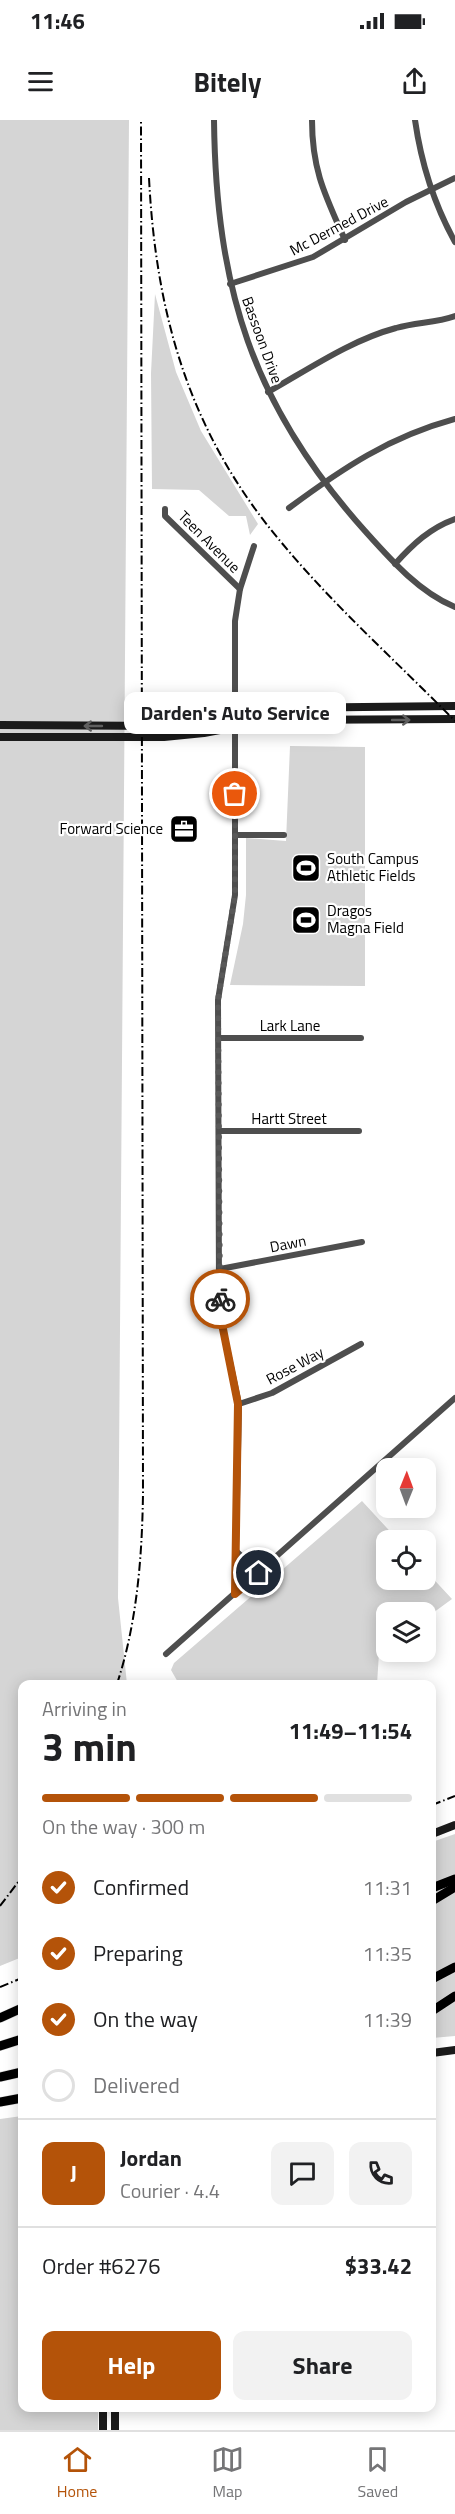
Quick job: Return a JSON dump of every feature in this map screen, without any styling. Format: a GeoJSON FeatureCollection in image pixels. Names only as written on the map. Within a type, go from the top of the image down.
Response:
{"type":"FeatureCollection","features":[{"type":"Feature","properties":{"kind":"highway"},"geometry":{"type":"LineString","coordinates":[[436,1886],[455,1879]]}},
{"type":"Feature","properties":{"kind":"highway"},"geometry":{"type":"LineString","coordinates":[[436,1899],[455,1887]]}},
{"type":"Feature","properties":{"kind":"highway"},"geometry":{"type":"LineString","coordinates":[[436,1977],[455,1966]]}},
{"type":"Feature","properties":{"kind":"highway"},"geometry":{"type":"LineString","coordinates":[[436,2008],[455,1996]]}},
{"type":"Feature","properties":{"kind":"highway"},"geometry":{"type":"LineString","coordinates":[[0,2018],[18,2010]]}},
{"type":"Feature","properties":{"kind":"highway"},"geometry":{"type":"LineString","coordinates":[[0,2046],[18,2040]]}},
{"type":"Feature","properties":{"kind":"highway"},"geometry":{"type":"LineString","coordinates":[[0,2077],[18,2073]]}},
{"type":"Feature","properties":{"kind":"highway"},"geometry":{"type":"LineString","coordinates":[[0,2102],[18,2099]]}},
{"type":"Feature","properties":{"kind":"main road"},"geometry":{"type":"LineString","coordinates":[[455,706],[254,710],[210,720],[166,726],[4,725],[4,737],[164,737],[204,733],[254,722],[288,719],[455,719]]}},
{"type":"Feature","properties":{"kind":"main road"},"geometry":{"type":"LineString","coordinates":[[288,708],[288,719]]}},
{"type":"Feature","properties":{"kind":"main road"},"geometry":{"type":"LineString","coordinates":[[347,708],[347,720]]}},
{"type":"Feature","properties":{"kind":"main road"},"geometry":{"type":"LineString","coordinates":[[436,1832],[455,1825]]}},
{"type":"Feature","properties":{"kind":"main road"},"geometry":{"type":"LineString","coordinates":[[436,2052],[455,2050]]}},
{"type":"Feature","properties":{"kind":"main road"},"geometry":{"type":"LineString","coordinates":[[103,2412],[103,2430]]}},
{"type":"Feature","properties":{"kind":"main road"},"geometry":{"type":"LineString","coordinates":[[115,2412],[115,2430]]}},
{"type":"Feature","properties":{"kind":"street","name":"Bassoon Drive"},"geometry":{"type":"LineString","coordinates":[[214,120],[215,180],[230,284],[255,364],[268,392],[323,483],[396,564],[422,588],[455,607]]}},
{"type":"Feature","properties":{"kind":"street"},"geometry":{"type":"LineString","coordinates":[[312,120],[313,151],[320,183],[345,240]]}},
{"type":"Feature","properties":{"kind":"street"},"geometry":{"type":"LineString","coordinates":[[415,120],[424,167],[455,242]]}},
{"type":"Feature","properties":{"kind":"street","name":"Mc Dermed Drive"},"geometry":{"type":"LineString","coordinates":[[230,284],[305,260],[455,178]]}},
{"type":"Feature","properties":{"kind":"street"},"geometry":{"type":"LineString","coordinates":[[268,392],[360,340],[397,327],[445,320],[455,316]]}},
{"type":"Feature","properties":{"kind":"street"},"geometry":{"type":"LineString","coordinates":[[288,508],[323,483],[397,438],[455,419]]}},
{"type":"Feature","properties":{"kind":"street","name":"Teen Avenue"},"geometry":{"type":"LineString","coordinates":[[165,509],[165,516],[240,590]]}},
{"type":"Feature","properties":{"kind":"street"},"geometry":{"type":"LineString","coordinates":[[396,564],[424,536],[441,524],[455,519]]}},
{"type":"Feature","properties":{"kind":"street"},"geometry":{"type":"LineString","coordinates":[[235,1594],[238,1404],[221,1319],[219,986],[235,895],[235,621],[240,590],[254,546]]}},
{"type":"Feature","properties":{"kind":"street"},"geometry":{"type":"LineString","coordinates":[[236,835],[284,835]]}},
{"type":"Feature","properties":{"kind":"street","name":"Lark Lane"},"geometry":{"type":"LineString","coordinates":[[219,1038],[361,1038]]}},
{"type":"Feature","properties":{"kind":"street","name":"Hartt Street"},"geometry":{"type":"LineString","coordinates":[[219,1131],[359,1131]]}},
{"type":"Feature","properties":{"kind":"street","name":"Dawn"},"geometry":{"type":"LineString","coordinates":[[220,1269],[362,1242]]}},
{"type":"Feature","properties":{"kind":"street","name":"Rose Way"},"geometry":{"type":"LineString","coordinates":[[238,1404],[272,1393],[361,1344]]}},
{"type":"Feature","properties":{"kind":"street"},"geometry":{"type":"LineString","coordinates":[[166,1654],[455,1398]]}},
{"type":"Feature","properties":{"kind":"street"},"geometry":{"type":"LineString","coordinates":[[236,1551],[259,1573]]}},
{"type":"Feature","properties":{"kind":"shaded area"},"geometry":{"type":"Polygon","coordinates":[[[0,120],[129,120],[118,1598],[127,1680],[18,1680],[18,1959],[0,1966],[0,120]]]}},
{"type":"Feature","properties":{"kind":"shaded area"},"geometry":{"type":"Polygon","coordinates":[[[155,294],[176,372],[201,431],[258,524],[250,535],[246,516],[229,516],[199,490],[152,489],[151,373],[155,294]]]}},
{"type":"Feature","properties":{"kind":"shaded area","name":"South Campus Athletic Fields"},"geometry":{"type":"Polygon","coordinates":[[[290,746],[365,747],[365,986],[230,985],[243,924],[246,895],[246,838],[286,841],[290,746]]]}},
{"type":"Feature","properties":{"kind":"shaded area"},"geometry":{"type":"Polygon","coordinates":[[[362,1501],[389,1530],[376,1530],[376,1590],[436,1590],[436,1582],[452,1599],[436,1611],[436,1602],[376,1602],[377,1680],[177,1680],[171,1670],[174,1663],[362,1501]]]}},
{"type":"Feature","properties":{"kind":"shaded area"},"geometry":{"type":"Polygon","coordinates":[[[455,1834],[455,2036],[436,2038],[436,1841],[455,1834]]]}},
{"type":"Feature","properties":{"kind":"shaded area"},"geometry":{"type":"Polygon","coordinates":[[[18,2117],[18,2412],[98,2412],[98,2430],[0,2430],[0,2119],[18,2117]]]}},
{"type":"Feature","properties":{"kind":"railway"},"geometry":{"type":"LineString","coordinates":[[118,1680],[134,1614],[143,1494],[141,120]]}},
{"type":"Feature","properties":{"kind":"railway"},"geometry":{"type":"LineString","coordinates":[[149,178],[153,229],[170,325],[201,416],[223,459],[249,501],[301,566],[455,721]]}},
{"type":"Feature","properties":{"kind":"railway"},"geometry":{"type":"LineString","coordinates":[[436,1803],[455,1796]]}},
{"type":"Feature","properties":{"kind":"railway"},"geometry":{"type":"LineString","coordinates":[[0,1906],[18,1882]]}},
{"type":"Feature","properties":{"kind":"railway"},"geometry":{"type":"LineString","coordinates":[[0,1987],[18,1980]]}},
{"type":"Feature","properties":{"kind":"way so far"},"geometry":{"type":"LineString","coordinates":[[220,1299],[218,1000],[234,912],[235,794]]}},
{"type":"Feature","properties":{"kind":"place","name":"Darden's Auto Service"},"geometry":{"type":"Point","coordinates":[235,794]}},
{"type":"Feature","properties":{"kind":"place","name":"Forward Science"},"geometry":{"type":"Point","coordinates":[184,829]}},
{"type":"Feature","properties":{"kind":"place","name":"South Campus Athletic Fields"},"geometry":{"type":"Point","coordinates":[306,868]}},
{"type":"Feature","properties":{"kind":"place","name":"Dragos Magna Field"},"geometry":{"type":"Point","coordinates":[306,920]}},
{"type":"Feature","properties":{"kind":"route"},"geometry":{"type":"LineString","coordinates":[[220,1299],[221,1319],[237,1387],[238,1404],[235,1594],[259,1573]]}}]}
